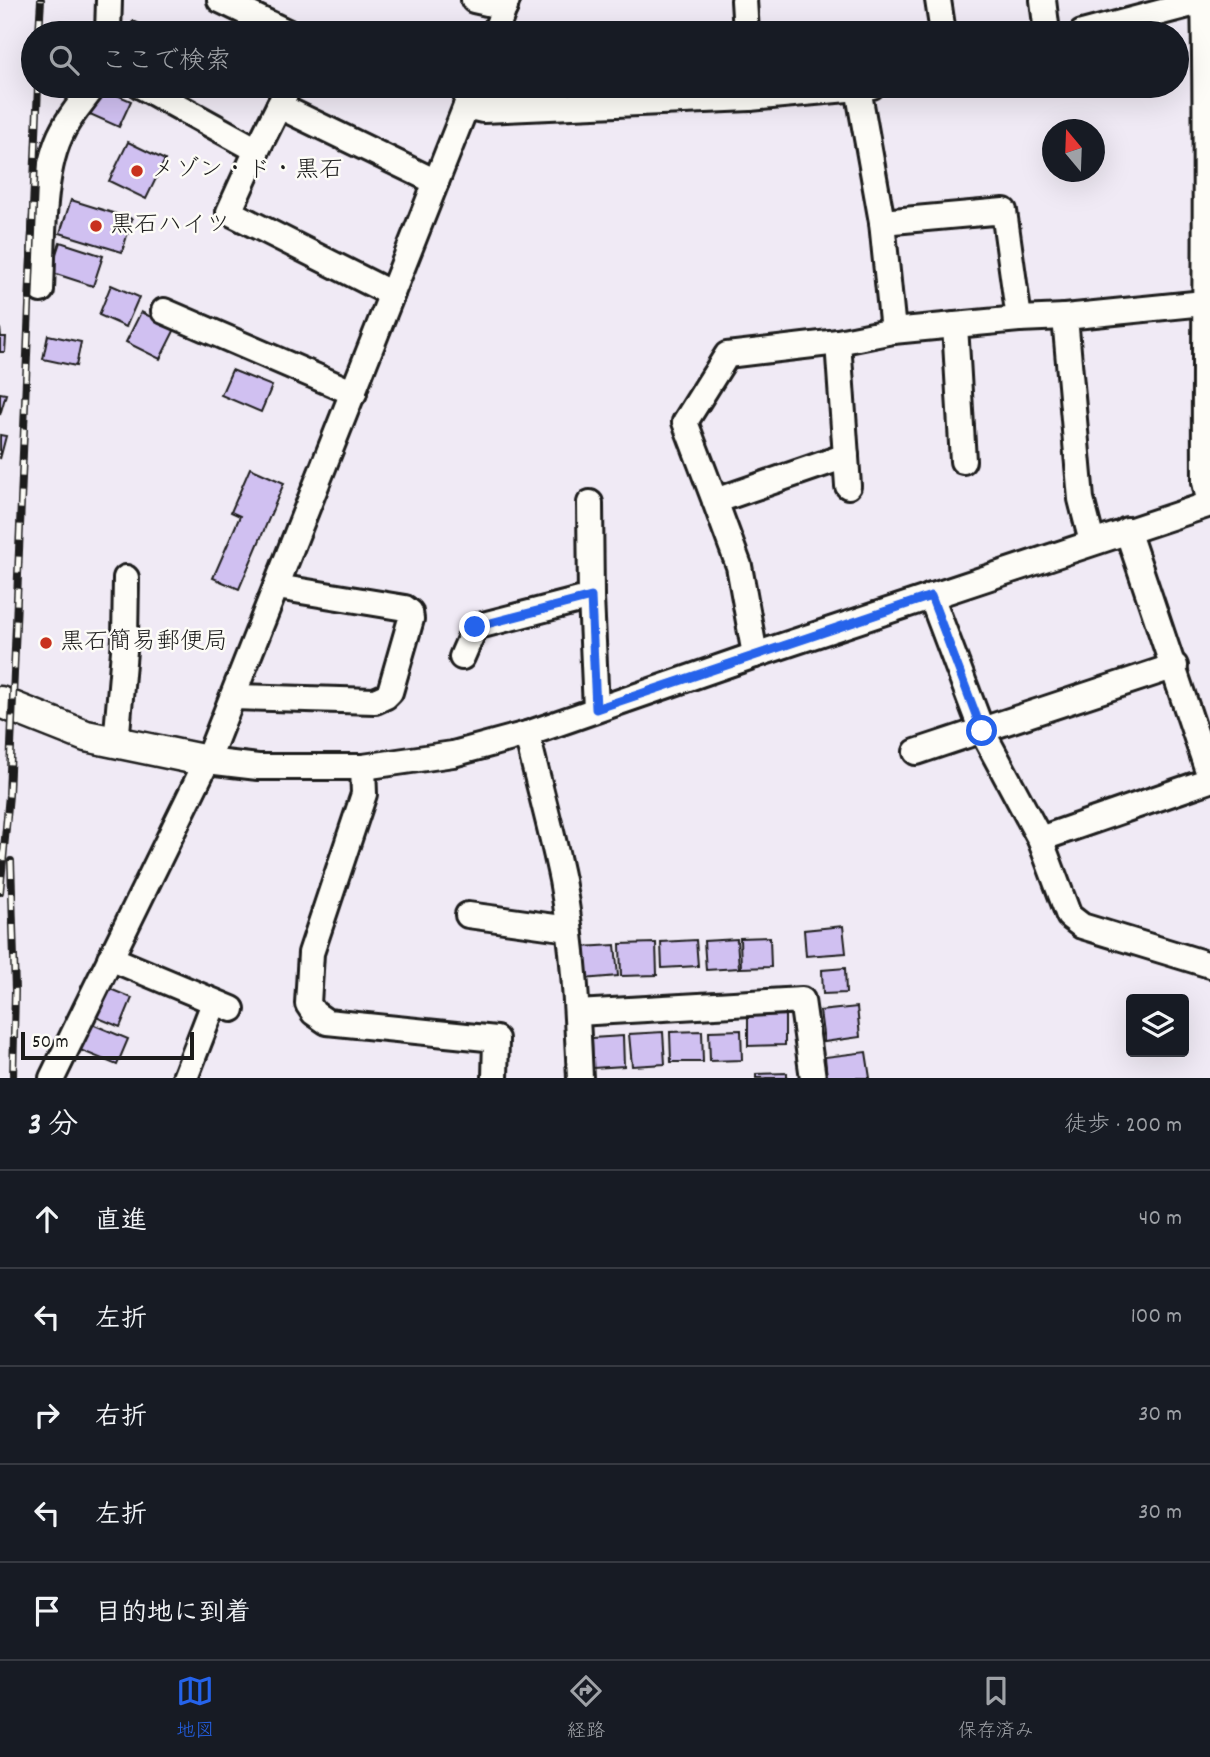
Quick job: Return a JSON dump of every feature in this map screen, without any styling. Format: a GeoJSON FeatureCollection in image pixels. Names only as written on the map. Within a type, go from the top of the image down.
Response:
{"type":"FeatureCollection","features":[{"type":"Feature","properties":{"kind":"street"},"geometry":{"type":"LineString","coordinates":[[108,21],[109,0]]}},
{"type":"Feature","properties":{"kind":"street"},"geometry":{"type":"LineString","coordinates":[[220,0],[264,21]]}},
{"type":"Feature","properties":{"kind":"street"},"geometry":{"type":"LineString","coordinates":[[474,0],[506,4],[500,21]]}},
{"type":"Feature","properties":{"kind":"street"},"geometry":{"type":"LineString","coordinates":[[744,0],[745,21]]}},
{"type":"Feature","properties":{"kind":"street"},"geometry":{"type":"LineString","coordinates":[[938,0],[941,21]]}},
{"type":"Feature","properties":{"kind":"street"},"geometry":{"type":"LineString","coordinates":[[1044,0],[1046,21]]}},
{"type":"Feature","properties":{"kind":"street"},"geometry":{"type":"LineString","coordinates":[[0,702],[86,736],[116,744],[207,761],[258,767],[363,767],[453,754],[527,734],[755,655],[1210,504],[1205,482],[1204,303],[1208,206],[1207,38],[1204,1],[1128,21]]}},
{"type":"Feature","properties":{"kind":"street"},"geometry":{"type":"LineString","coordinates":[[41,289],[44,208],[49,172],[62,131],[85,98]]}},
{"type":"Feature","properties":{"kind":"street"},"geometry":{"type":"LineString","coordinates":[[163,98],[257,150]]}},
{"type":"Feature","properties":{"kind":"street"},"geometry":{"type":"LineString","coordinates":[[283,98],[229,212],[393,294]]}},
{"type":"Feature","properties":{"kind":"street"},"geometry":{"type":"LineString","coordinates":[[287,98],[436,183]]}},
{"type":"Feature","properties":{"kind":"street"},"geometry":{"type":"LineString","coordinates":[[52,1078],[207,761],[469,98]]}},
{"type":"Feature","properties":{"kind":"street"},"geometry":{"type":"LineString","coordinates":[[472,98],[483,110],[661,98]]}},
{"type":"Feature","properties":{"kind":"street"},"geometry":{"type":"LineString","coordinates":[[866,98],[893,331]]}},
{"type":"Feature","properties":{"kind":"street"},"geometry":{"type":"LineString","coordinates":[[882,222],[1004,211],[1019,319]]}},
{"type":"Feature","properties":{"kind":"street"},"geometry":{"type":"LineString","coordinates":[[755,655],[740,566],[685,422],[727,355],[838,342],[893,331],[1204,303]]}},
{"type":"Feature","properties":{"kind":"street"},"geometry":{"type":"LineString","coordinates":[[164,311],[354,393]]}},
{"type":"Feature","properties":{"kind":"street"},"geometry":{"type":"LineString","coordinates":[[1065,317],[1081,499],[1092,542]]}},
{"type":"Feature","properties":{"kind":"street"},"geometry":{"type":"LineString","coordinates":[[955,325],[963,461]]}},
{"type":"Feature","properties":{"kind":"street"},"geometry":{"type":"LineString","coordinates":[[838,342],[848,485]]}},
{"type":"Feature","properties":{"kind":"street"},"geometry":{"type":"LineString","coordinates":[[716,501],[846,456]]}},
{"type":"Feature","properties":{"kind":"street"},"geometry":{"type":"LineString","coordinates":[[590,503],[596,709]]}},
{"type":"Feature","properties":{"kind":"street"},"geometry":{"type":"LineString","coordinates":[[1040,839],[1210,778],[1128,530]]}},
{"type":"Feature","properties":{"kind":"street"},"geometry":{"type":"LineString","coordinates":[[116,744],[125,639],[126,578]]}},
{"type":"Feature","properties":{"kind":"street"},"geometry":{"type":"LineString","coordinates":[[233,696],[375,701],[390,692],[411,619],[410,612],[399,607],[276,587]]}},
{"type":"Feature","properties":{"kind":"street"},"geometry":{"type":"LineString","coordinates":[[931,596],[982,731],[1040,839],[1069,916],[1082,926],[1210,965]]}},
{"type":"Feature","properties":{"kind":"street"},"geometry":{"type":"LineString","coordinates":[[463,657],[475,627],[591,597]]}},
{"type":"Feature","properties":{"kind":"street"},"geometry":{"type":"LineString","coordinates":[[916,752],[1175,666]]}},
{"type":"Feature","properties":{"kind":"street"},"geometry":{"type":"LineString","coordinates":[[527,734],[562,880],[577,1013],[580,1078]]}},
{"type":"Feature","properties":{"kind":"street"},"geometry":{"type":"LineString","coordinates":[[363,767],[364,794],[312,953],[309,1004],[314,1013],[327,1022],[496,1039],[495,1078]]}},
{"type":"Feature","properties":{"kind":"street"},"geometry":{"type":"LineString","coordinates":[[468,915],[569,929]]}},
{"type":"Feature","properties":{"kind":"street"},"geometry":{"type":"LineString","coordinates":[[110,958],[223,1006],[185,1078]]}},
{"type":"Feature","properties":{"kind":"street"},"geometry":{"type":"LineString","coordinates":[[577,1013],[803,1000],[813,1078]]}},
{"type":"Feature","properties":{"kind":"building"},"geometry":{"type":"Polygon","coordinates":[[[97,98],[124,98],[131,101],[119,127],[90,114],[97,98]]]}},
{"type":"Feature","properties":{"kind":"building","name":"メゾン・ド・黒石"},"geometry":{"type":"Polygon","coordinates":[[[128,142],[165,160],[146,199],[109,181],[128,142]]]}},
{"type":"Feature","properties":{"kind":"building","name":"黒石ハイツ"},"geometry":{"type":"Polygon","coordinates":[[[71,200],[132,219],[122,252],[60,233],[71,200]]]}},
{"type":"Feature","properties":{"kind":"building"},"geometry":{"type":"Polygon","coordinates":[[[60,242],[103,256],[93,286],[50,272],[60,242]]]}},
{"type":"Feature","properties":{"kind":"building"},"geometry":{"type":"Polygon","coordinates":[[[111,285],[139,297],[126,327],[99,315],[111,285]]]}},
{"type":"Feature","properties":{"kind":"building"},"geometry":{"type":"Polygon","coordinates":[[[141,312],[175,329],[160,359],[126,342],[141,312]]]}},
{"type":"Feature","properties":{"kind":"building"},"geometry":{"type":"Polygon","coordinates":[[[0,328],[1,337],[6,337],[5,352],[0,352],[0,328]]]}},
{"type":"Feature","properties":{"kind":"building"},"geometry":{"type":"Polygon","coordinates":[[[48,335],[81,342],[76,366],[43,359],[48,335]]]}},
{"type":"Feature","properties":{"kind":"building"},"geometry":{"type":"Polygon","coordinates":[[[232,370],[272,386],[261,412],[221,395],[232,370]]]}},
{"type":"Feature","properties":{"kind":"building"},"geometry":{"type":"Polygon","coordinates":[[[0,393],[6,394],[0,415],[0,393]]]}},
{"type":"Feature","properties":{"kind":"building"},"geometry":{"type":"Polygon","coordinates":[[[0,435],[6,436],[0,459],[0,435]]]}},
{"type":"Feature","properties":{"kind":"building"},"geometry":{"type":"Polygon","coordinates":[[[250,468],[284,483],[239,589],[213,578],[240,516],[231,512],[250,468]]]}},
{"type":"Feature","properties":{"kind":"building"},"geometry":{"type":"Polygon","coordinates":[[[843,926],[846,953],[806,956],[804,930],[843,926]]]}},
{"type":"Feature","properties":{"kind":"building"},"geometry":{"type":"Polygon","coordinates":[[[770,937],[771,967],[741,968],[740,938],[770,937]]]}},
{"type":"Feature","properties":{"kind":"building"},"geometry":{"type":"Polygon","coordinates":[[[737,939],[739,968],[706,970],[704,941],[737,939]]]}},
{"type":"Feature","properties":{"kind":"building"},"geometry":{"type":"Polygon","coordinates":[[[696,940],[698,966],[662,968],[661,942],[696,940]]]}},
{"type":"Feature","properties":{"kind":"building"},"geometry":{"type":"Polygon","coordinates":[[[656,943],[657,975],[621,976],[620,944],[656,943]]]}},
{"type":"Feature","properties":{"kind":"building"},"geometry":{"type":"Polygon","coordinates":[[[615,945],[618,976],[583,979],[581,947],[615,945]]]}},
{"type":"Feature","properties":{"kind":"building"},"geometry":{"type":"Polygon","coordinates":[[[845,968],[846,993],[823,994],[822,970],[845,968]]]}},
{"type":"Feature","properties":{"kind":"building"},"geometry":{"type":"Polygon","coordinates":[[[103,986],[132,998],[120,1027],[91,1015],[103,986]]]}},
{"type":"Feature","properties":{"kind":"building"},"geometry":{"type":"Polygon","coordinates":[[[857,1007],[860,1037],[824,1042],[820,1011],[857,1007]]]}},
{"type":"Feature","properties":{"kind":"building"},"geometry":{"type":"Polygon","coordinates":[[[785,1015],[785,1045],[748,1046],[748,1016],[785,1015]]]}},
{"type":"Feature","properties":{"kind":"building"},"geometry":{"type":"Polygon","coordinates":[[[92,1024],[128,1039],[117,1065],[80,1050],[92,1024]]]}},
{"type":"Feature","properties":{"kind":"building"},"geometry":{"type":"Polygon","coordinates":[[[741,1030],[742,1060],[710,1061],[709,1031],[741,1030]]]}},
{"type":"Feature","properties":{"kind":"building"},"geometry":{"type":"Polygon","coordinates":[[[702,1031],[703,1062],[671,1062],[670,1032],[702,1031]]]}},
{"type":"Feature","properties":{"kind":"building"},"geometry":{"type":"Polygon","coordinates":[[[663,1032],[665,1064],[632,1066],[629,1034],[663,1032]]]}},
{"type":"Feature","properties":{"kind":"building"},"geometry":{"type":"Polygon","coordinates":[[[623,1036],[624,1066],[593,1068],[592,1038],[623,1036]]]}},
{"type":"Feature","properties":{"kind":"building"},"geometry":{"type":"Polygon","coordinates":[[[866,1052],[870,1078],[827,1078],[825,1057],[866,1052]]]}},
{"type":"Feature","properties":{"kind":"building"},"geometry":{"type":"Polygon","coordinates":[[[787,1073],[787,1078],[756,1078],[756,1074],[787,1073]]]}},
{"type":"Feature","properties":{"kind":"railway"},"geometry":{"type":"LineString","coordinates":[[40,21],[41,0]]}},
{"type":"Feature","properties":{"kind":"railway"},"geometry":{"type":"LineString","coordinates":[[0,892],[9,795],[38,98]]}},
{"type":"Feature","properties":{"kind":"railway"},"geometry":{"type":"LineString","coordinates":[[11,861],[15,991],[13,1078]]}},
{"type":"Feature","properties":{"kind":"place","name":"メゾン・ド・黒石"},"geometry":{"type":"Point","coordinates":[137,171]}},
{"type":"Feature","properties":{"kind":"place","name":"黒石ハイツ"},"geometry":{"type":"Point","coordinates":[96,226]}},
{"type":"Feature","properties":{"kind":"place","name":"黒石簡易郵便局"},"geometry":{"type":"Point","coordinates":[46,643]}},
{"type":"Feature","properties":{"kind":"route"},"geometry":{"type":"LineString","coordinates":[[475,627],[591,597],[596,709],[931,596],[982,731]]}}]}
